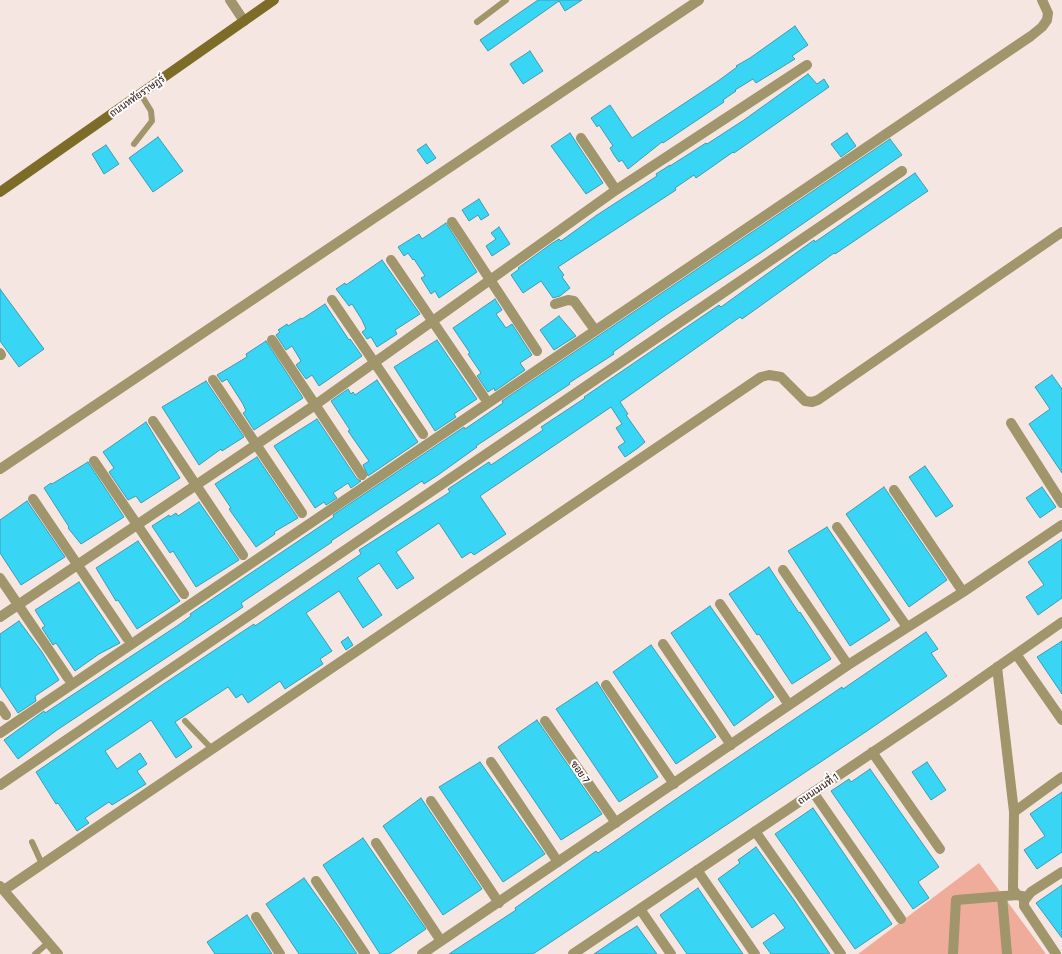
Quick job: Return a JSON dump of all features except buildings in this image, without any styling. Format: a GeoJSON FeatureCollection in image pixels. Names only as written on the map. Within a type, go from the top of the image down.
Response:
{"type":"FeatureCollection","features":[{"type":"Feature","properties":{"kind":"main road","name":"ถนนหทัยราษฎร์"},"geometry":{"type":"LineString","coordinates":[[0,192],[274,0]]}},
{"type":"Feature","properties":{"kind":"street"},"geometry":{"type":"LineString","coordinates":[[230,0],[244,21]]}},
{"type":"Feature","properties":{"kind":"street"},"geometry":{"type":"LineString","coordinates":[[0,469],[699,0]]}},
{"type":"Feature","properties":{"kind":"street"},"geometry":{"type":"LineString","coordinates":[[0,734],[1031,36],[1042,27],[1047,20],[1048,13],[1042,0]]}},
{"type":"Feature","properties":{"kind":"street"},"geometry":{"type":"LineString","coordinates":[[0,617],[316,405],[616,190],[807,64]]}},
{"type":"Feature","properties":{"kind":"street"},"geometry":{"type":"LineString","coordinates":[[581,138],[616,190]]}},
{"type":"Feature","properties":{"kind":"street"},"geometry":{"type":"LineString","coordinates":[[0,785],[902,171]]}},
{"type":"Feature","properties":{"kind":"street"},"geometry":{"type":"LineString","coordinates":[[452,222],[538,351]]}},
{"type":"Feature","properties":{"kind":"street"},"geometry":{"type":"LineString","coordinates":[[58,954],[2,888],[42,864],[761,377],[769,375],[780,378],[804,401],[812,402],[818,400],[1062,232]]}},
{"type":"Feature","properties":{"kind":"street"},"geometry":{"type":"LineString","coordinates":[[391,260],[432,323],[484,397]]}},
{"type":"Feature","properties":{"kind":"street"},"geometry":{"type":"LineString","coordinates":[[332,300],[423,434]]}},
{"type":"Feature","properties":{"kind":"street"},"geometry":{"type":"LineString","coordinates":[[555,304],[568,300],[574,301],[595,330]]}},
{"type":"Feature","properties":{"kind":"street"},"geometry":{"type":"LineString","coordinates":[[272,340],[362,475]]}},
{"type":"Feature","properties":{"kind":"street"},"geometry":{"type":"LineString","coordinates":[[213,380],[302,513]]}},
{"type":"Feature","properties":{"kind":"street"},"geometry":{"type":"LineString","coordinates":[[153,420],[243,555]]}},
{"type":"Feature","properties":{"kind":"street"},"geometry":{"type":"LineString","coordinates":[[1011,423],[1062,503]]}},
{"type":"Feature","properties":{"kind":"street"},"geometry":{"type":"LineString","coordinates":[[94,460],[184,594]]}},
{"type":"Feature","properties":{"kind":"street"},"geometry":{"type":"LineString","coordinates":[[894,490],[963,592]]}},
{"type":"Feature","properties":{"kind":"street"},"geometry":{"type":"LineString","coordinates":[[33,499],[127,638]]}},
{"type":"Feature","properties":{"kind":"street"},"geometry":{"type":"LineString","coordinates":[[422,954],[848,665],[963,592],[1062,525]]}},
{"type":"Feature","properties":{"kind":"street"},"geometry":{"type":"LineString","coordinates":[[837,527],[907,627]]}},
{"type":"Feature","properties":{"kind":"street"},"geometry":{"type":"LineString","coordinates":[[783,570],[848,665]]}},
{"type":"Feature","properties":{"kind":"street"},"geometry":{"type":"LineString","coordinates":[[0,578],[68,678]]}},
{"type":"Feature","properties":{"kind":"street"},"geometry":{"type":"LineString","coordinates":[[720,604],[789,705]]}},
{"type":"Feature","properties":{"kind":"street","name":"ถนนเมนที่ 1"},"geometry":{"type":"LineString","coordinates":[[580,952],[640,909],[1062,622]]}},
{"type":"Feature","properties":{"kind":"street"},"geometry":{"type":"LineString","coordinates":[[663,644],[731,745]]}},
{"type":"Feature","properties":{"kind":"street"},"geometry":{"type":"LineString","coordinates":[[1016,654],[1062,720]]}},
{"type":"Feature","properties":{"kind":"street"},"geometry":{"type":"LineString","coordinates":[[997,667],[1014,812],[1013,889],[1022,896],[1024,906],[1056,954]]}},
{"type":"Feature","properties":{"kind":"street"},"geometry":{"type":"LineString","coordinates":[[606,685],[674,784]]}},
{"type":"Feature","properties":{"kind":"street"},"geometry":{"type":"LineString","coordinates":[[0,706],[6,715]]}},
{"type":"Feature","properties":{"kind":"street","name":"ซอย 7"},"geometry":{"type":"LineString","coordinates":[[545,721],[616,823]]}},
{"type":"Feature","properties":{"kind":"street"},"geometry":{"type":"LineString","coordinates":[[872,752],[940,849]]}},
{"type":"Feature","properties":{"kind":"street"},"geometry":{"type":"LineString","coordinates":[[491,762],[558,862]]}},
{"type":"Feature","properties":{"kind":"street"},"geometry":{"type":"LineString","coordinates":[[1014,812],[1062,777]]}},
{"type":"Feature","properties":{"kind":"street"},"geometry":{"type":"LineString","coordinates":[[813,792],[901,919]]}},
{"type":"Feature","properties":{"kind":"street"},"geometry":{"type":"LineString","coordinates":[[431,801],[499,903]]}},
{"type":"Feature","properties":{"kind":"street"},"geometry":{"type":"LineString","coordinates":[[755,831],[841,954]]}},
{"type":"Feature","properties":{"kind":"street"},"geometry":{"type":"LineString","coordinates":[[376,843],[441,941]]}},
{"type":"Feature","properties":{"kind":"street"},"geometry":{"type":"LineString","coordinates":[[698,870],[755,954]]}},
{"type":"Feature","properties":{"kind":"street"},"geometry":{"type":"LineString","coordinates":[[953,954],[956,900],[1002,896],[1022,896],[1062,872]]}},
{"type":"Feature","properties":{"kind":"street"},"geometry":{"type":"LineString","coordinates":[[316,881],[365,954]]}},
{"type":"Feature","properties":{"kind":"street"},"geometry":{"type":"LineString","coordinates":[[1002,896],[1007,954]]}},
{"type":"Feature","properties":{"kind":"street"},"geometry":{"type":"LineString","coordinates":[[640,909],[671,954]]}},
{"type":"Feature","properties":{"kind":"street"},"geometry":{"type":"LineString","coordinates":[[256,917],[280,954]]}},
{"type":"Feature","properties":{"kind":"lane"},"geometry":{"type":"LineString","coordinates":[[477,22],[506,0]]}},
{"type":"Feature","properties":{"kind":"lane"},"geometry":{"type":"LineString","coordinates":[[134,144],[152,121],[151,111],[140,93]]}},
{"type":"Feature","properties":{"kind":"lane"},"geometry":{"type":"LineString","coordinates":[[185,721],[212,749]]}},
{"type":"Feature","properties":{"kind":"lane"},"geometry":{"type":"LineString","coordinates":[[32,842],[42,864]]}},
{"type":"Feature","properties":{"kind":"lane"},"geometry":{"type":"LineString","coordinates":[[35,954],[49,942]]}},
{"type":"Feature","properties":{"kind":"shaded area"},"geometry":{"type":"Polygon","coordinates":[[[979,863],[1046,954],[858,954],[979,863]]]}}]}
